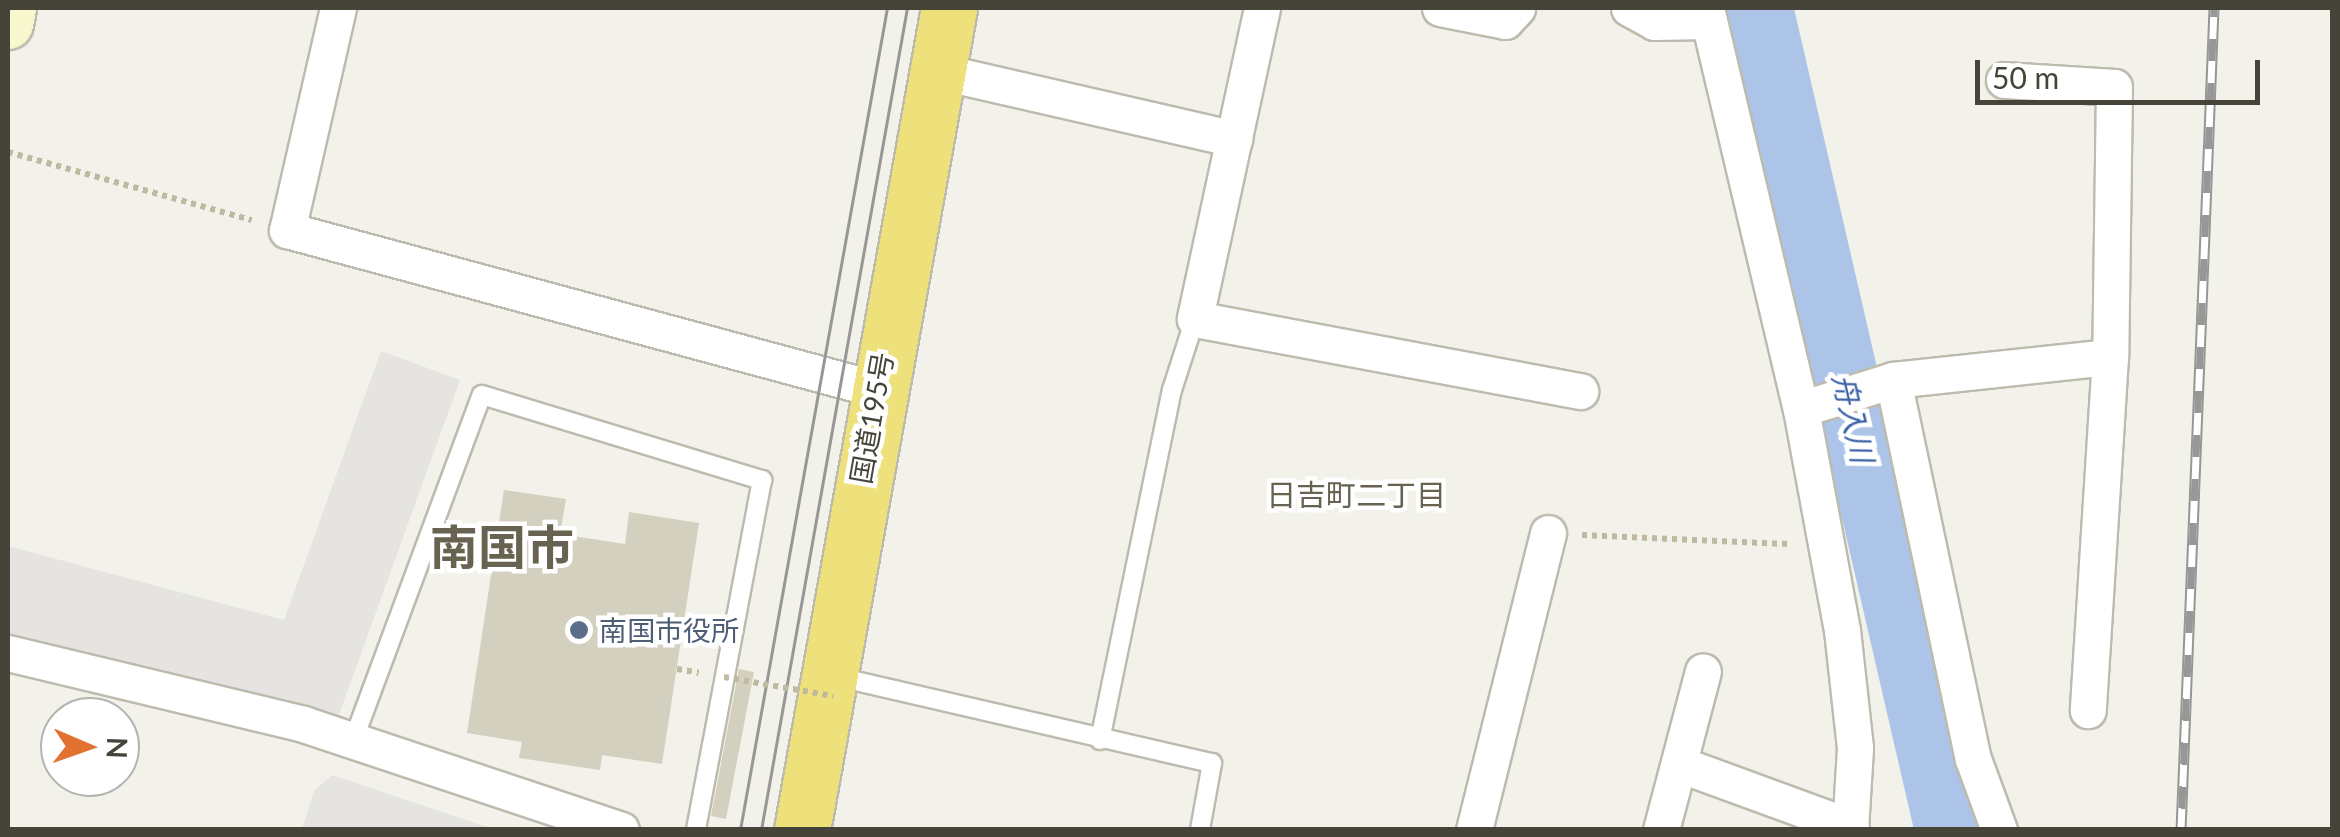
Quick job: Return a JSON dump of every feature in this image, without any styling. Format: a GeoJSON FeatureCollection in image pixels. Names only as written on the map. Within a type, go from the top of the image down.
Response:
{"type":"FeatureCollection","features":[{"type":"Feature","properties":{"kind":"highway","name":"国道195号"},"geometry":{"type":"LineString","coordinates":[[802,830],[831,686],[876,389],[948,8]]}},
{"type":"Feature","properties":{"kind":"street"},"geometry":{"type":"LineString","coordinates":[[8,24],[11,8]]}},
{"type":"Feature","properties":{"kind":"street"},"geometry":{"type":"LineString","coordinates":[[338,8],[287,230],[876,389]]}},
{"type":"Feature","properties":{"kind":"street"},"geometry":{"type":"LineString","coordinates":[[1262,8],[1195,319],[1580,391]]}},
{"type":"Feature","properties":{"kind":"street"},"geometry":{"type":"LineString","coordinates":[[1440,8],[1505,20],[1517,8]]}},
{"type":"Feature","properties":{"kind":"street"},"geometry":{"type":"LineString","coordinates":[[1629,8],[1654,22],[1707,14],[1800,409],[1826,546],[1855,748],[1851,828],[1679,764]]}},
{"type":"Feature","properties":{"kind":"street"},"geometry":{"type":"LineString","coordinates":[[938,71],[1234,139]]}},
{"type":"Feature","properties":{"kind":"street"},"geometry":{"type":"LineString","coordinates":[[2004,80],[2114,88],[2110,357],[2088,710]]}},
{"type":"Feature","properties":{"kind":"street"},"geometry":{"type":"LineString","coordinates":[[1800,409],[1893,380],[2110,357]]}},
{"type":"Feature","properties":{"kind":"street"},"geometry":{"type":"LineString","coordinates":[[1893,380],[1973,759],[1999,830]]}},
{"type":"Feature","properties":{"kind":"street"},"geometry":{"type":"LineString","coordinates":[[1474,830],[1548,533]]}},
{"type":"Feature","properties":{"kind":"street"},"geometry":{"type":"LineString","coordinates":[[8,653],[353,741],[621,830]]}},
{"type":"Feature","properties":{"kind":"street"},"geometry":{"type":"LineString","coordinates":[[1661,830],[1704,671]]}},
{"type":"Feature","properties":{"kind":"lane"},"geometry":{"type":"LineString","coordinates":[[1100,740],[1172,390],[1195,319]]}},
{"type":"Feature","properties":{"kind":"lane"},"geometry":{"type":"LineString","coordinates":[[353,741],[482,395],[762,480],[696,830]]}},
{"type":"Feature","properties":{"kind":"lane"},"geometry":{"type":"LineString","coordinates":[[831,686],[1212,763],[1200,830]]}},
{"type":"Feature","properties":{"kind":"path"},"geometry":{"type":"LineString","coordinates":[[8,152],[287,230]]}},
{"type":"Feature","properties":{"kind":"path"},"geometry":{"type":"LineString","coordinates":[[1548,533],[1826,546]]}},
{"type":"Feature","properties":{"kind":"path"},"geometry":{"type":"LineString","coordinates":[[676,668],[700,673]]}},
{"type":"Feature","properties":{"kind":"path"},"geometry":{"type":"LineString","coordinates":[[724,676],[831,686]]}},
{"type":"Feature","properties":{"kind":"shaded area"},"geometry":{"type":"Polygon","coordinates":[[[381,351],[460,380],[336,723],[8,638],[8,546],[284,620],[381,351]]]}},
{"type":"Feature","properties":{"kind":"shaded area"},"geometry":{"type":"Polygon","coordinates":[[[332,775],[493,829],[302,829],[314,791],[332,775]]]}},
{"type":"Feature","properties":{"kind":"building"},"geometry":{"type":"Polygon","coordinates":[[[504,490],[566,499],[560,534],[625,544],[629,512],[699,523],[662,764],[602,755],[600,770],[519,758],[522,742],[467,733],[504,490]]]}},
{"type":"Feature","properties":{"kind":"building"},"geometry":{"type":"Polygon","coordinates":[[[739,669],[754,672],[726,819],[711,816],[739,669]]]}},
{"type":"Feature","properties":{"kind":"waterway","name":"舟入川"},"geometry":{"type":"LineString","coordinates":[[1759,8],[1949,830]]}},
{"type":"Feature","properties":{"kind":"tram line"},"geometry":{"type":"LineString","coordinates":[[740,830],[887,8]]}},
{"type":"Feature","properties":{"kind":"tram line"},"geometry":{"type":"LineString","coordinates":[[761,830],[907,8]]}},
{"type":"Feature","properties":{"kind":"railway"},"geometry":{"type":"LineString","coordinates":[[2181,830],[2214,8]]}},
{"type":"Feature","properties":{"kind":"place","name":"南国市役所"},"geometry":{"type":"Point","coordinates":[579,630]}},
{"type":"Feature","properties":{"kind":"district","name":"日吉町二丁目"},"geometry":{"type":"Point","coordinates":[1356,494]}},
{"type":"Feature","properties":{"kind":"district","name":"南国市"},"geometry":{"type":"Point","coordinates":[502,547]}}]}
